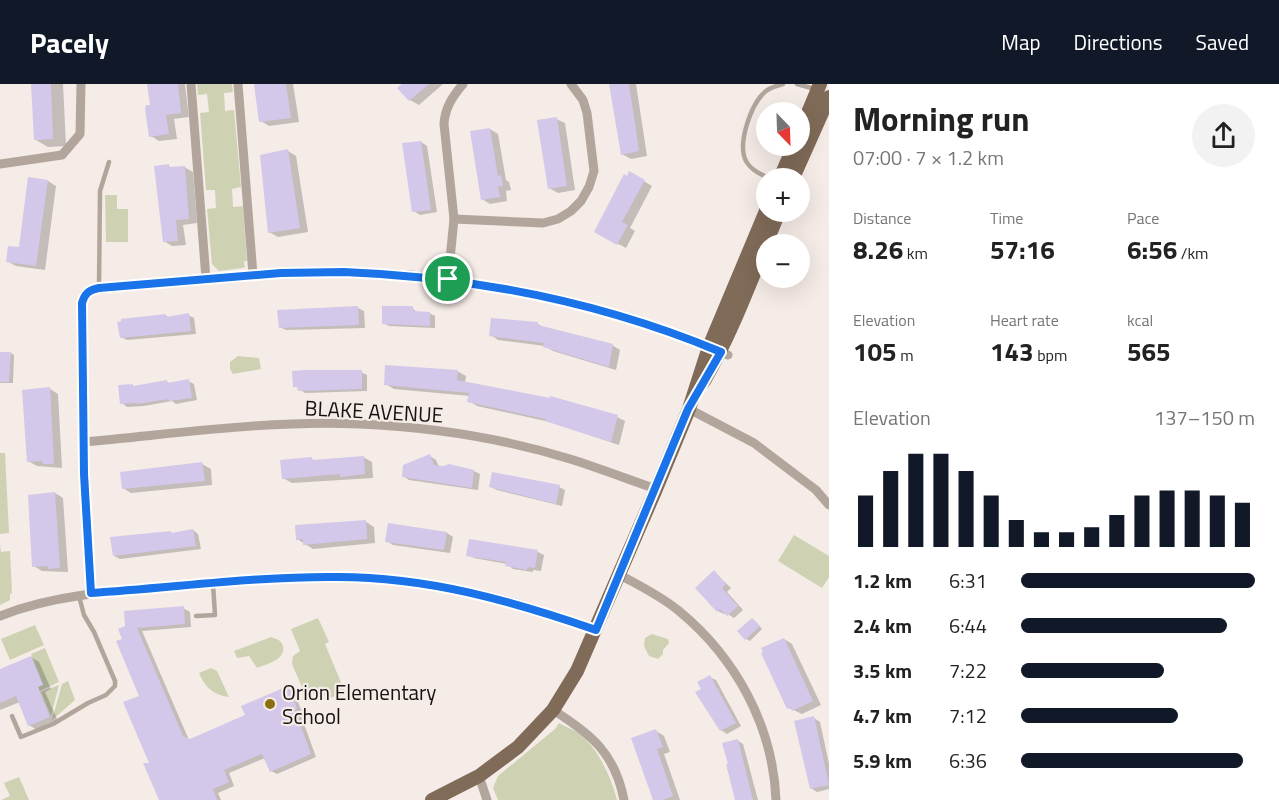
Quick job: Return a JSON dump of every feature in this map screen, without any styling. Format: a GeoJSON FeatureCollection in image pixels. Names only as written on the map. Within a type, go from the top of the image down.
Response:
{"type":"FeatureCollection","features":[{"type":"Feature","properties":{"kind":"main road"},"geometry":{"type":"LineString","coordinates":[[810,113],[822,90]]}},
{"type":"Feature","properties":{"kind":"main road"},"geometry":{"type":"LineString","coordinates":[[796,168],[822,90]]}},
{"type":"Feature","properties":{"kind":"main road"},"geometry":{"type":"LineString","coordinates":[[719,351],[762,222]]}},
{"type":"Feature","properties":{"kind":"main road"},"geometry":{"type":"LineString","coordinates":[[432,800],[479,776],[518,747],[553,710],[577,671],[620,575],[688,409],[744,301],[775,222]]}},
{"type":"Feature","properties":{"kind":"street"},"geometry":{"type":"LineString","coordinates":[[0,164],[62,155],[80,134],[81,84]]}},
{"type":"Feature","properties":{"kind":"street"},"geometry":{"type":"LineString","coordinates":[[191,84],[206,279]]}},
{"type":"Feature","properties":{"kind":"street"},"geometry":{"type":"LineString","coordinates":[[238,84],[253,275]]}},
{"type":"Feature","properties":{"kind":"street"},"geometry":{"type":"LineString","coordinates":[[448,279],[454,219],[444,124],[445,111],[463,84]]}},
{"type":"Feature","properties":{"kind":"street"},"geometry":{"type":"LineString","coordinates":[[454,219],[543,223],[558,219],[581,201],[594,171],[587,113],[583,100],[571,84]]}},
{"type":"Feature","properties":{"kind":"street"},"geometry":{"type":"LineString","coordinates":[[91,593],[83,442],[82,303],[84,295],[90,290],[253,275],[344,272],[448,279],[568,301],[636,321],[719,351]]}},
{"type":"Feature","properties":{"kind":"street"},"geometry":{"type":"LineString","coordinates":[[688,409],[754,443],[816,490],[829,505]]}},
{"type":"Feature","properties":{"kind":"street","name":"BLAKE AVENUE"},"geometry":{"type":"LineString","coordinates":[[83,442],[282,425],[395,427],[464,435],[515,445],[570,459],[656,489]]}},
{"type":"Feature","properties":{"kind":"street"},"geometry":{"type":"LineString","coordinates":[[620,575],[652,592],[678,610],[709,638],[732,668],[753,704],[767,742],[776,783],[776,800]]}},
{"type":"Feature","properties":{"kind":"street"},"geometry":{"type":"LineString","coordinates":[[0,616],[29,606],[91,593],[287,578],[339,577],[379,579],[453,589],[506,600],[596,630]]}},
{"type":"Feature","properties":{"kind":"street"},"geometry":{"type":"LineString","coordinates":[[553,710],[589,734],[600,746],[617,773],[624,800]]}},
{"type":"Feature","properties":{"kind":"street"},"geometry":{"type":"LineString","coordinates":[[479,776],[487,800]]}},
{"type":"Feature","properties":{"kind":"lane"},"geometry":{"type":"LineString","coordinates":[[756,171],[746,162],[742,144],[744,133],[759,98],[774,86],[783,84]]}},
{"type":"Feature","properties":{"kind":"lane"},"geometry":{"type":"LineString","coordinates":[[797,84],[822,90]]}},
{"type":"Feature","properties":{"kind":"lane"},"geometry":{"type":"LineString","coordinates":[[99,288],[100,191],[109,162]]}},
{"type":"Feature","properties":{"kind":"lane"},"geometry":{"type":"LineString","coordinates":[[196,616],[215,615],[213,584]]}},
{"type":"Feature","properties":{"kind":"lane"},"geometry":{"type":"LineString","coordinates":[[12,716],[21,737],[66,717],[106,695],[115,687],[115,681],[94,632],[84,615],[79,595]]}},
{"type":"Feature","properties":{"kind":"green space"},"geometry":{"type":"Polygon","coordinates":[[[197,84],[232,84],[233,92],[224,93],[225,111],[234,110],[241,187],[232,189],[233,207],[243,206],[247,261],[244,261],[245,267],[242,268],[219,271],[212,264],[207,209],[216,208],[215,190],[206,190],[200,113],[209,112],[207,94],[198,95],[197,84]]]}},
{"type":"Feature","properties":{"kind":"green space"},"geometry":{"type":"Polygon","coordinates":[[[105,195],[117,195],[117,209],[128,209],[128,242],[106,242],[105,195]]]}},
{"type":"Feature","properties":{"kind":"green space"},"geometry":{"type":"Polygon","coordinates":[[[238,356],[259,358],[261,369],[233,374],[230,362],[238,356]]]}},
{"type":"Feature","properties":{"kind":"green space"},"geometry":{"type":"Polygon","coordinates":[[[0,453],[5,453],[9,533],[0,534],[0,453]]]}},
{"type":"Feature","properties":{"kind":"green space"},"geometry":{"type":"Polygon","coordinates":[[[794,535],[829,556],[829,577],[822,588],[778,561],[794,535]]]}},
{"type":"Feature","properties":{"kind":"green space"},"geometry":{"type":"Polygon","coordinates":[[[0,545],[1,552],[10,551],[12,593],[10,600],[0,605],[0,545]]]}},
{"type":"Feature","properties":{"kind":"green space"},"geometry":{"type":"Polygon","coordinates":[[[318,618],[329,642],[325,644],[345,692],[328,699],[322,693],[304,692],[292,664],[293,656],[300,651],[291,629],[318,618]]]}},
{"type":"Feature","properties":{"kind":"green space"},"geometry":{"type":"Polygon","coordinates":[[[35,625],[44,645],[10,660],[1,639],[35,625]]]}},
{"type":"Feature","properties":{"kind":"green space"},"geometry":{"type":"Polygon","coordinates":[[[652,634],[668,639],[669,643],[658,659],[649,656],[644,646],[645,638],[652,634]]]}},
{"type":"Feature","properties":{"kind":"green space"},"geometry":{"type":"Polygon","coordinates":[[[271,637],[280,641],[283,646],[282,655],[275,661],[257,668],[249,656],[237,658],[234,651],[271,637]]]}},
{"type":"Feature","properties":{"kind":"green space"},"geometry":{"type":"Polygon","coordinates":[[[45,648],[59,682],[39,691],[38,687],[43,684],[31,654],[45,648]]]}},
{"type":"Feature","properties":{"kind":"green space"},"geometry":{"type":"Polygon","coordinates":[[[211,668],[217,671],[229,697],[210,690],[204,682],[199,673],[211,668]]]}},
{"type":"Feature","properties":{"kind":"green space"},"geometry":{"type":"Polygon","coordinates":[[[68,681],[75,700],[52,720],[62,684],[68,681]]]}},
{"type":"Feature","properties":{"kind":"green space"},"geometry":{"type":"Polygon","coordinates":[[[59,685],[51,716],[41,692],[59,685]]]}},
{"type":"Feature","properties":{"kind":"green space"},"geometry":{"type":"Polygon","coordinates":[[[559,723],[578,732],[587,740],[608,773],[617,800],[498,800],[493,788],[498,776],[555,729],[559,723]]]}},
{"type":"Feature","properties":{"kind":"green space"},"geometry":{"type":"Polygon","coordinates":[[[19,777],[29,800],[1,800],[10,796],[4,783],[19,777]]]}},
{"type":"Feature","properties":{"kind":"building"},"geometry":{"type":"Polygon","coordinates":[[[31,84],[51,84],[53,139],[34,140],[31,84]]]}},
{"type":"Feature","properties":{"kind":"building"},"geometry":{"type":"Polygon","coordinates":[[[147,84],[178,84],[181,113],[166,115],[169,134],[149,137],[145,109],[146,105],[150,105],[147,84]]]}},
{"type":"Feature","properties":{"kind":"building"},"geometry":{"type":"Polygon","coordinates":[[[254,84],[286,84],[291,118],[259,122],[254,84]]]}},
{"type":"Feature","properties":{"kind":"building"},"geometry":{"type":"Polygon","coordinates":[[[402,84],[429,84],[409,101],[397,88],[402,84]]]}},
{"type":"Feature","properties":{"kind":"building"},"geometry":{"type":"Polygon","coordinates":[[[609,84],[629,84],[639,151],[621,155],[609,84]]]}},
{"type":"Feature","properties":{"kind":"building"},"geometry":{"type":"Polygon","coordinates":[[[557,117],[567,186],[548,189],[537,120],[557,117]]]}},
{"type":"Feature","properties":{"kind":"building"},"geometry":{"type":"Polygon","coordinates":[[[490,128],[498,176],[501,175],[503,186],[498,186],[500,197],[481,200],[470,131],[490,128]]]}},
{"type":"Feature","properties":{"kind":"building"},"geometry":{"type":"Polygon","coordinates":[[[421,141],[431,210],[412,212],[402,143],[421,141]]]}},
{"type":"Feature","properties":{"kind":"building"},"geometry":{"type":"Polygon","coordinates":[[[288,149],[300,228],[268,233],[260,155],[288,149]]]}},
{"type":"Feature","properties":{"kind":"building"},"geometry":{"type":"Polygon","coordinates":[[[169,164],[169,167],[185,166],[189,219],[176,220],[178,241],[163,242],[154,166],[169,164]]]}},
{"type":"Feature","properties":{"kind":"building"},"geometry":{"type":"Polygon","coordinates":[[[629,171],[645,180],[622,222],[628,225],[617,245],[594,232],[624,174],[627,176],[629,171]]]}},
{"type":"Feature","properties":{"kind":"building"},"geometry":{"type":"Polygon","coordinates":[[[28,177],[48,180],[36,266],[6,262],[8,246],[19,247],[28,177]]]}},
{"type":"Feature","properties":{"kind":"building"},"geometry":{"type":"Polygon","coordinates":[[[358,306],[359,325],[279,328],[277,310],[358,306]]]}},
{"type":"Feature","properties":{"kind":"building"},"geometry":{"type":"Polygon","coordinates":[[[382,306],[413,306],[413,311],[430,312],[430,326],[382,324],[382,306]]]}},
{"type":"Feature","properties":{"kind":"building"},"geometry":{"type":"Polygon","coordinates":[[[189,313],[191,331],[120,338],[117,322],[121,319],[166,314],[166,317],[189,313]]]}},
{"type":"Feature","properties":{"kind":"building"},"geometry":{"type":"Polygon","coordinates":[[[491,318],[538,322],[538,325],[613,344],[609,367],[543,347],[544,343],[489,336],[491,318]]]}},
{"type":"Feature","properties":{"kind":"building"},"geometry":{"type":"Polygon","coordinates":[[[0,352],[11,352],[9,382],[0,382],[0,352]]]}},
{"type":"Feature","properties":{"kind":"building"},"geometry":{"type":"Polygon","coordinates":[[[385,365],[458,370],[457,380],[550,398],[550,396],[618,415],[611,442],[545,421],[545,419],[467,402],[469,393],[384,385],[385,365]]]}},
{"type":"Feature","properties":{"kind":"building"},"geometry":{"type":"Polygon","coordinates":[[[362,370],[362,389],[298,391],[297,387],[293,387],[292,371],[362,370]]]}},
{"type":"Feature","properties":{"kind":"building"},"geometry":{"type":"Polygon","coordinates":[[[189,379],[192,398],[120,404],[118,385],[133,384],[133,386],[189,379]]]}},
{"type":"Feature","properties":{"kind":"building"},"geometry":{"type":"Polygon","coordinates":[[[50,387],[54,464],[43,464],[42,461],[27,462],[22,390],[50,387]]]}},
{"type":"Feature","properties":{"kind":"building"},"geometry":{"type":"Polygon","coordinates":[[[430,454],[434,465],[449,464],[474,470],[472,488],[402,477],[403,465],[430,454]]]}},
{"type":"Feature","properties":{"kind":"building"},"geometry":{"type":"Polygon","coordinates":[[[364,456],[365,474],[282,479],[280,460],[364,456]]]}},
{"type":"Feature","properties":{"kind":"building"},"geometry":{"type":"Polygon","coordinates":[[[202,462],[205,481],[122,489],[120,472],[202,462]]]}},
{"type":"Feature","properties":{"kind":"building"},"geometry":{"type":"Polygon","coordinates":[[[492,472],[560,485],[556,504],[489,487],[492,472]]]}},
{"type":"Feature","properties":{"kind":"building"},"geometry":{"type":"Polygon","coordinates":[[[55,492],[60,568],[32,567],[28,495],[55,492]]]}},
{"type":"Feature","properties":{"kind":"building"},"geometry":{"type":"Polygon","coordinates":[[[366,520],[367,539],[303,545],[303,539],[296,540],[295,525],[366,520]]]}},
{"type":"Feature","properties":{"kind":"building"},"geometry":{"type":"Polygon","coordinates":[[[388,523],[447,532],[444,550],[385,542],[388,523]]]}},
{"type":"Feature","properties":{"kind":"building"},"geometry":{"type":"Polygon","coordinates":[[[193,529],[196,546],[113,556],[110,537],[171,531],[171,533],[193,529]]]}},
{"type":"Feature","properties":{"kind":"building"},"geometry":{"type":"Polygon","coordinates":[[[469,539],[538,550],[535,568],[527,567],[527,570],[505,566],[506,562],[466,556],[469,539]]]}},
{"type":"Feature","properties":{"kind":"building"},"geometry":{"type":"Polygon","coordinates":[[[714,570],[726,584],[722,588],[738,606],[727,616],[720,609],[717,612],[695,588],[714,570]]]}},
{"type":"Feature","properties":{"kind":"building","name":"Orion Elementary School"},"geometry":{"type":"Polygon","coordinates":[[[184,606],[185,624],[137,628],[183,736],[190,739],[245,715],[241,706],[288,686],[311,754],[270,772],[262,754],[224,770],[229,782],[213,789],[217,800],[159,800],[143,763],[149,763],[123,702],[139,696],[116,641],[122,639],[118,629],[125,626],[124,611],[184,606]]]}},
{"type":"Feature","properties":{"kind":"building"},"geometry":{"type":"Polygon","coordinates":[[[752,618],[760,626],[745,640],[737,631],[752,618]]]}},
{"type":"Feature","properties":{"kind":"building"},"geometry":{"type":"Polygon","coordinates":[[[784,638],[813,701],[792,711],[791,707],[787,709],[761,653],[763,652],[761,648],[784,638]]]}},
{"type":"Feature","properties":{"kind":"building"},"geometry":{"type":"Polygon","coordinates":[[[31,656],[43,685],[38,687],[50,717],[28,726],[16,696],[0,703],[0,669],[31,656]]]}},
{"type":"Feature","properties":{"kind":"building"},"geometry":{"type":"Polygon","coordinates":[[[710,675],[736,723],[720,731],[695,692],[701,689],[697,682],[710,675]]]}},
{"type":"Feature","properties":{"kind":"building"},"geometry":{"type":"Polygon","coordinates":[[[814,716],[829,785],[810,789],[794,721],[814,716]]]}},
{"type":"Feature","properties":{"kind":"building"},"geometry":{"type":"Polygon","coordinates":[[[656,729],[663,747],[657,749],[673,796],[663,800],[653,800],[631,738],[656,729]]]}},
{"type":"Feature","properties":{"kind":"building"},"geometry":{"type":"Polygon","coordinates":[[[738,739],[753,800],[735,800],[726,764],[728,764],[722,743],[738,739]]]}},
{"type":"Feature","properties":{"kind":"place","name":"Orion Elementary School"},"geometry":{"type":"Point","coordinates":[270,704]}},
{"type":"Feature","properties":{"kind":"route"},"geometry":{"type":"LineString","coordinates":[[344,272],[448,279],[568,301],[636,321],[721,352],[688,409],[596,630],[506,600],[423,584],[379,579],[287,578],[91,593],[83,442],[82,303],[84,295],[90,290],[99,288],[281,273],[344,272]]}}]}
